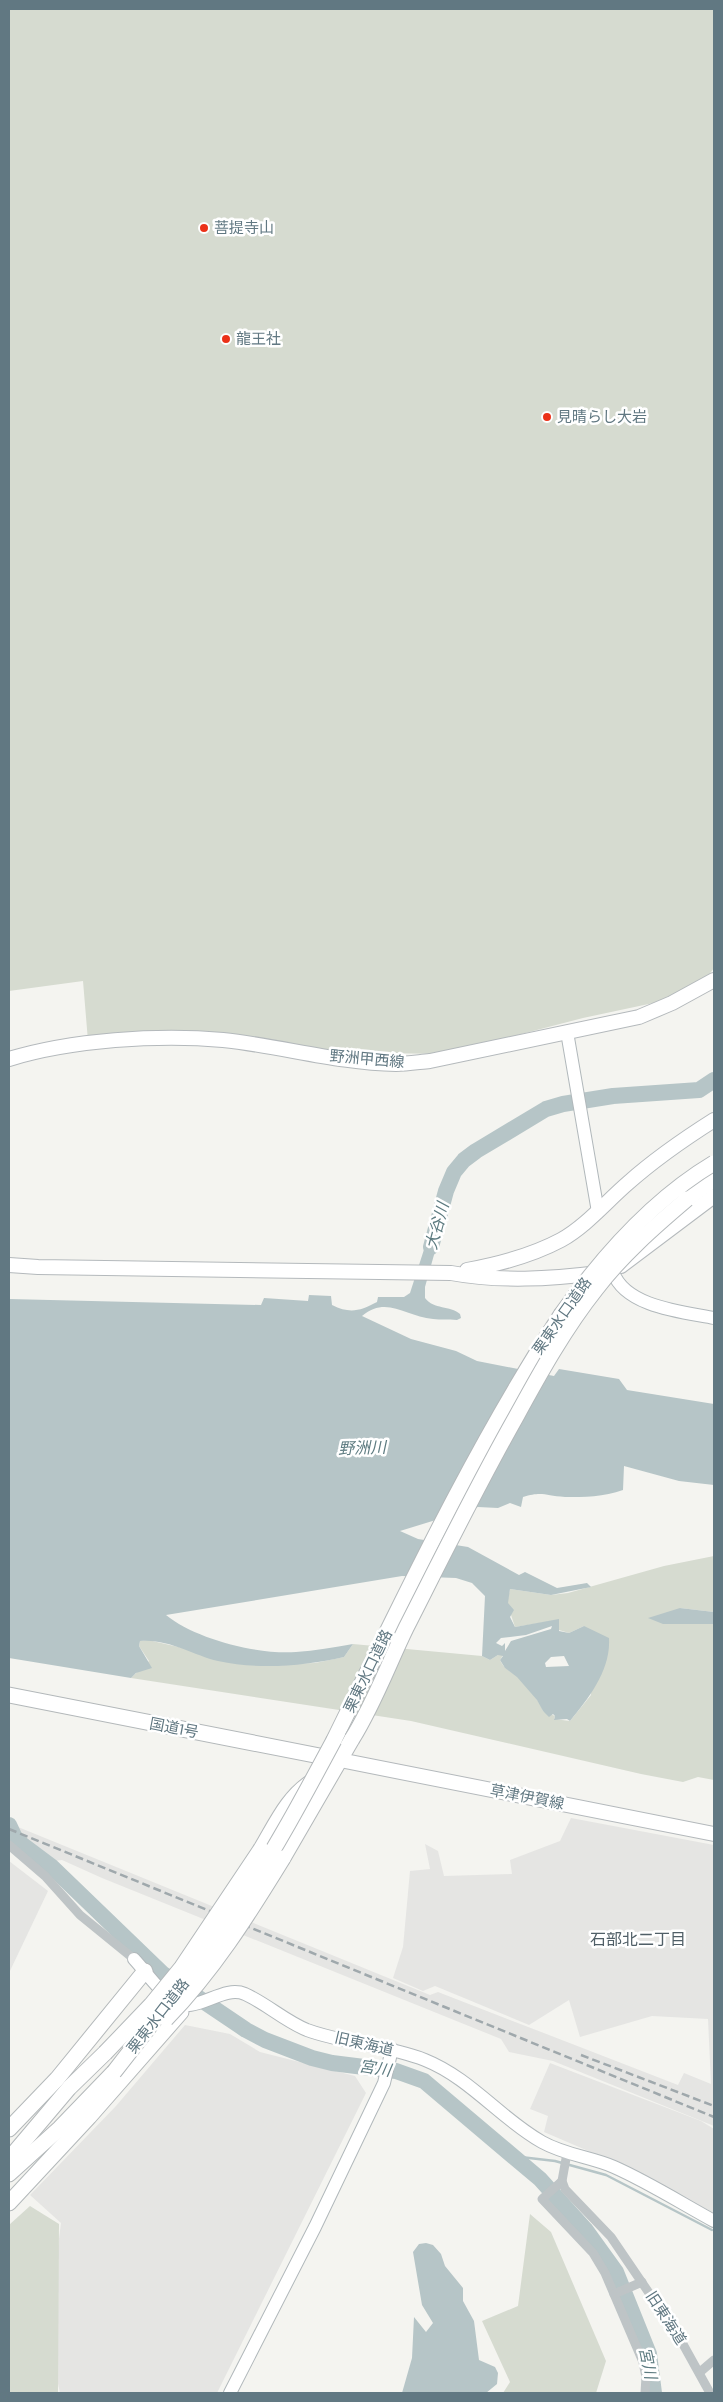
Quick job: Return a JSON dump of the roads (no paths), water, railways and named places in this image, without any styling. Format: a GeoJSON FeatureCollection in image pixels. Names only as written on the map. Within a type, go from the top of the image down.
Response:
{"type":"FeatureCollection","features":[{"type":"Feature","properties":{"kind":"highway","name":"栗東水口道路"},"geometry":{"type":"LineString","coordinates":[[114,2072],[206,1951],[239,1903],[293,1817],[485,1442],[525,1370],[561,1315],[604,1258],[641,1220],[675,1191],[714,1163]]}},
{"type":"Feature","properties":{"kind":"highway","name":"栗東水口道路"},"geometry":{"type":"LineString","coordinates":[[9,2174],[60,2128],[200,1982],[257,1901],[366,1718],[391,1659],[458,1524],[498,1449],[575,1317],[612,1269],[687,1199],[714,1179]]}},
{"type":"Feature","properties":{"kind":"highway","name":"国道1号"},"geometry":{"type":"LineString","coordinates":[[9,1695],[340,1760]]}},
{"type":"Feature","properties":{"kind":"highway"},"geometry":{"type":"LineString","coordinates":[[9,2159],[69,2088],[151,2006],[182,1966],[261,1849],[287,1804],[300,1788],[322,1776],[340,1760]]}},
{"type":"Feature","properties":{"kind":"highway"},"geometry":{"type":"LineString","coordinates":[[9,2129],[57,2078],[146,1971]]}},
{"type":"Feature","properties":{"kind":"highway"},"geometry":{"type":"LineString","coordinates":[[9,2203],[192,2004]]}},
{"type":"Feature","properties":{"kind":"main road","name":"野洲甲西線"},"geometry":{"type":"LineString","coordinates":[[9,1059],[34,1051],[72,1044],[187,1038],[224,1040],[349,1059],[397,1064],[430,1061],[639,1017],[672,1003],[714,980]]}},
{"type":"Feature","properties":{"kind":"main road"},"geometry":{"type":"LineString","coordinates":[[451,1273],[511,1261],[562,1239],[598,1212],[628,1183],[679,1142],[714,1120]]}},
{"type":"Feature","properties":{"kind":"main road"},"geometry":{"type":"LineString","coordinates":[[9,1265],[451,1273],[467,1276],[548,1279],[613,1272],[714,1196]]}},
{"type":"Feature","properties":{"kind":"main road","name":"草津伊賀線"},"geometry":{"type":"LineString","coordinates":[[340,1760],[714,1834]]}},
{"type":"Feature","properties":{"kind":"street"},"geometry":{"type":"LineString","coordinates":[[567,1032],[598,1212]]}},
{"type":"Feature","properties":{"kind":"street"},"geometry":{"type":"LineString","coordinates":[[613,1272],[616,1280],[626,1291],[645,1301],[662,1308],[714,1318]]}},
{"type":"Feature","properties":{"kind":"street"},"geometry":{"type":"LineString","coordinates":[[9,1845],[45,1876],[80,1915],[134,1959],[173,2001],[192,2004]]}},
{"type":"Feature","properties":{"kind":"street","name":"旧東海道"},"geometry":{"type":"LineString","coordinates":[[192,2004],[232,1992],[244,1994],[285,2020],[308,2030],[392,2053],[426,2060],[453,2074],[526,2133],[544,2144],[613,2167],[714,2221]]}},
{"type":"Feature","properties":{"kind":"street"},"geometry":{"type":"LineString","coordinates":[[230,2393],[315,2227],[384,2083],[392,2053]]}},
{"type":"Feature","properties":{"kind":"street"},"geometry":{"type":"LineString","coordinates":[[567,2153],[559,2184],[542,2199],[593,2253],[615,2294],[642,2362],[646,2377],[645,2393]]}},
{"type":"Feature","properties":{"kind":"street","name":"旧東海道"},"geometry":{"type":"LineString","coordinates":[[559,2184],[611,2237],[639,2284],[700,2372],[710,2393]]}},
{"type":"Feature","properties":{"kind":"street"},"geometry":{"type":"LineString","coordinates":[[615,2294],[639,2284]]}},
{"type":"Feature","properties":{"kind":"street"},"geometry":{"type":"LineString","coordinates":[[700,2372],[714,2360]]}},
{"type":"Feature","properties":{"kind":"water","name":"野洲川"},"geometry":{"type":"Polygon","coordinates":[[[434,1226],[439,1227],[437,1236],[439,1237],[425,1287],[425,1298],[437,1306],[456,1311],[460,1314],[461,1318],[457,1320],[433,1319],[388,1307],[371,1310],[362,1316],[411,1339],[456,1351],[477,1361],[554,1376],[559,1369],[619,1379],[627,1390],[714,1404],[714,1485],[679,1481],[624,1466],[623,1490],[579,1497],[530,1495],[523,1497],[521,1507],[510,1503],[498,1508],[478,1507],[400,1531],[418,1539],[468,1547],[519,1575],[525,1572],[557,1588],[587,1583],[591,1587],[551,1595],[510,1589],[508,1603],[514,1610],[510,1617],[515,1627],[559,1619],[559,1631],[569,1633],[584,1626],[609,1638],[609,1650],[603,1672],[591,1693],[570,1721],[567,1719],[554,1720],[555,1716],[553,1714],[549,1717],[517,1677],[505,1668],[500,1660],[503,1656],[498,1655],[490,1660],[482,1656],[485,1596],[472,1583],[456,1578],[402,1576],[166,1615],[178,1624],[210,1638],[228,1644],[264,1651],[317,1650],[353,1644],[344,1657],[329,1660],[281,1666],[233,1664],[218,1661],[170,1644],[140,1641],[139,1646],[152,1668],[136,1673],[131,1678],[9,1658],[9,1299],[261,1305],[264,1298],[308,1301],[309,1295],[331,1296],[332,1305],[344,1310],[355,1310],[365,1308],[377,1302],[378,1297],[404,1297],[410,1293],[429,1234],[431,1235],[434,1226]],[[552,1626],[526,1635],[501,1638],[496,1643],[502,1646],[505,1643],[505,1651],[511,1641],[551,1629],[552,1626]],[[564,1656],[551,1657],[545,1663],[546,1667],[569,1666],[564,1656]]]}},
{"type":"Feature","properties":{"kind":"water"},"geometry":{"type":"Polygon","coordinates":[[[680,1608],[714,1612],[714,1624],[663,1624],[648,1618],[680,1608]]]}},
{"type":"Feature","properties":{"kind":"water"},"geometry":{"type":"Polygon","coordinates":[[[419,2244],[433,2245],[441,2254],[445,2266],[463,2288],[463,2301],[474,2321],[479,2360],[495,2367],[498,2373],[497,2384],[486,2393],[402,2393],[412,2358],[414,2317],[426,2332],[433,2323],[422,2305],[413,2252],[419,2244]]]}},
{"type":"Feature","properties":{"kind":"waterway","name":"大谷川"},"geometry":{"type":"LineString","coordinates":[[431,1247],[446,1191],[454,1172],[464,1160],[476,1151],[546,1109],[563,1104],[613,1096],[699,1090],[714,1080]]}},
{"type":"Feature","properties":{"kind":"waterway","name":"宮川"},"geometry":{"type":"LineString","coordinates":[[9,1825],[16,1840],[52,1867],[163,1974],[246,2030],[265,2040],[312,2058],[332,2063],[396,2071],[424,2081],[540,2179],[585,2229],[616,2272],[649,2354],[654,2393]]}},
{"type":"Feature","properties":{"kind":"waterway"},"geometry":{"type":"LineString","coordinates":[[512,2156],[555,2161],[606,2175],[712,2230]]}},
{"type":"Feature","properties":{"kind":"railway"},"geometry":{"type":"LineString","coordinates":[[9,1829],[714,2117]]}},
{"type":"Feature","properties":{"kind":"railway"},"geometry":{"type":"LineString","coordinates":[[581,2055],[714,2106]]}},
{"type":"Feature","properties":{"kind":"place","name":"菩提寺山"},"geometry":{"type":"Point","coordinates":[204,228]}},
{"type":"Feature","properties":{"kind":"place","name":"龍王社"},"geometry":{"type":"Point","coordinates":[226,339]}},
{"type":"Feature","properties":{"kind":"place","name":"見晴らし大岩"},"geometry":{"type":"Point","coordinates":[547,417]}},
{"type":"Feature","properties":{"kind":"district","name":"石部北二丁目"},"geometry":{"type":"Point","coordinates":[638,1939]}}]}
